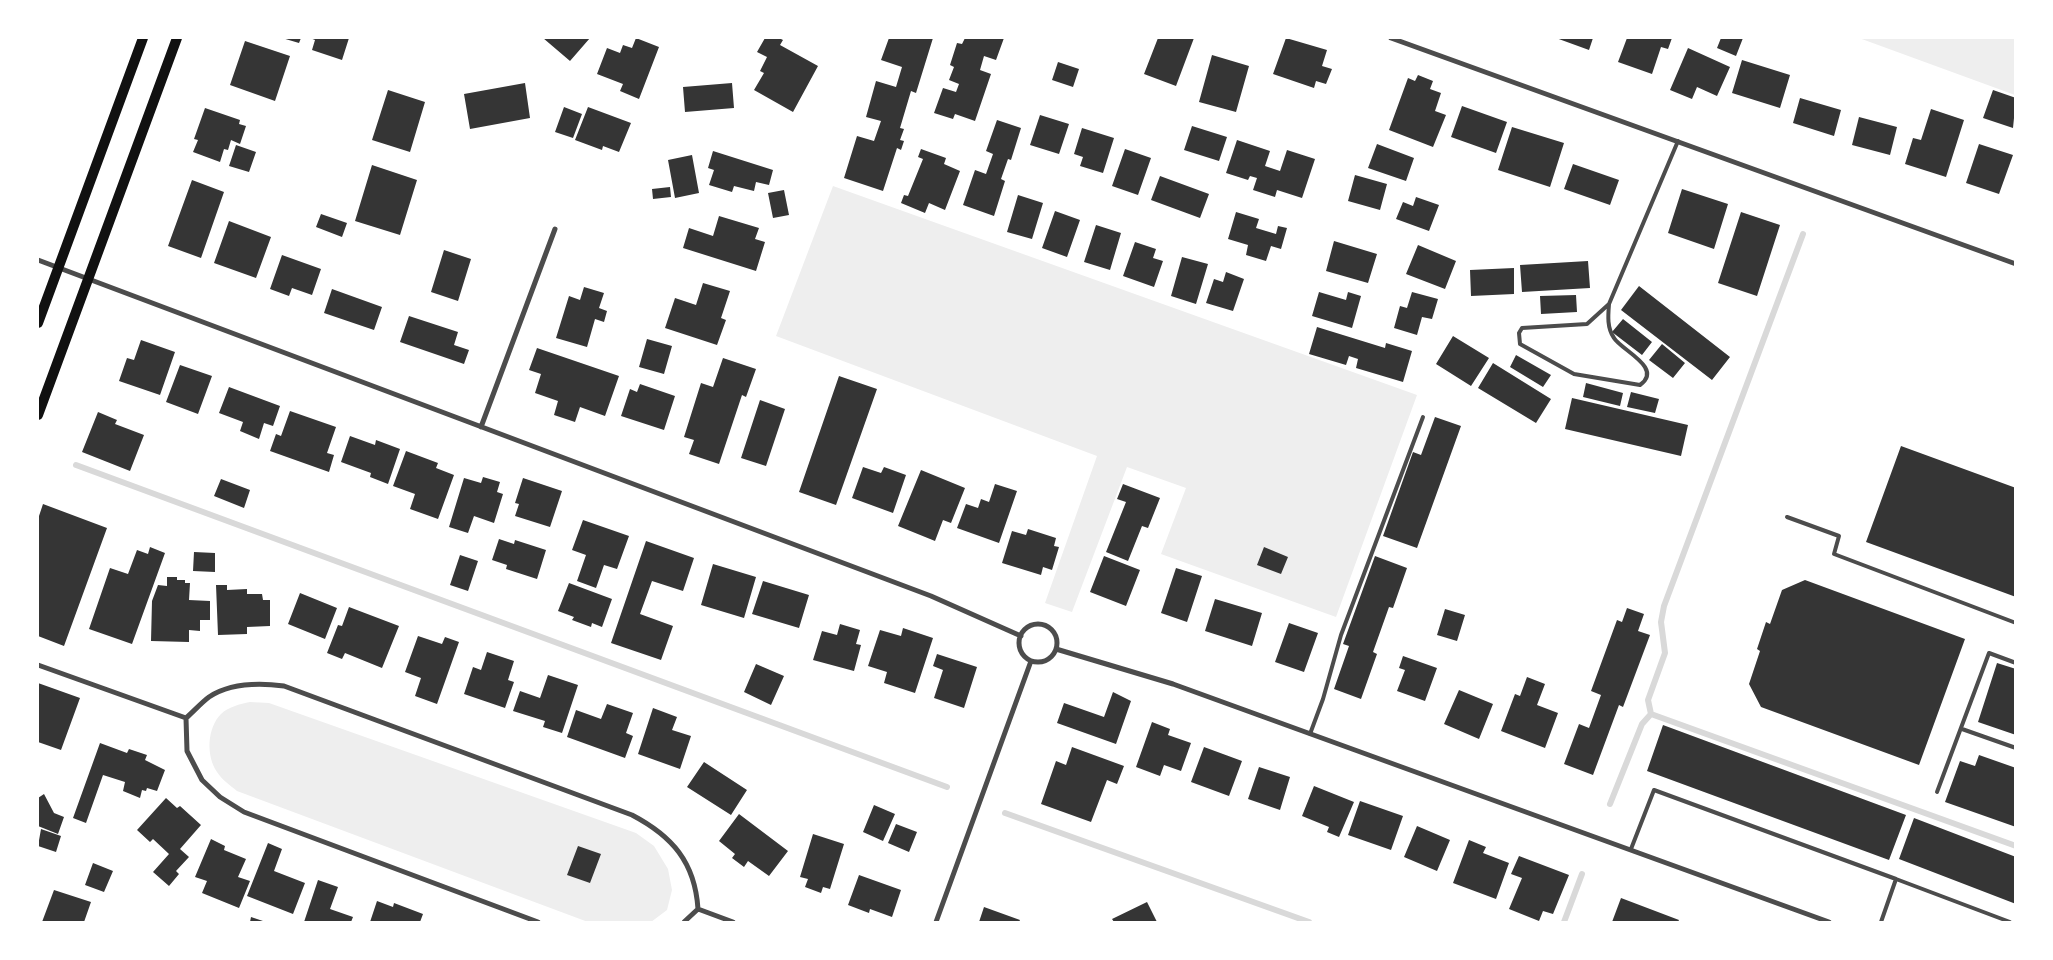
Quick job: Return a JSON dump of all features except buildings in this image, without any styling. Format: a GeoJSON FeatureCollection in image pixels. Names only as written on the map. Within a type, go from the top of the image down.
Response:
{"type":"FeatureCollection","features":[{"type":"Feature","properties":{"kind":"main road"},"geometry":{"type":"LineString","coordinates":[[38,323],[143,38]]}},
{"type":"Feature","properties":{"kind":"main road"},"geometry":{"type":"LineString","coordinates":[[38,416],[177,38]]}},
{"type":"Feature","properties":{"kind":"street"},"geometry":{"type":"LineString","coordinates":[[1391,38],[2016,264]]}},
{"type":"Feature","properties":{"kind":"street"},"geometry":{"type":"LineString","coordinates":[[481,427],[555,229]]}},
{"type":"Feature","properties":{"kind":"street"},"geometry":{"type":"LineString","coordinates":[[38,260],[931,596],[1021,636]]}},
{"type":"Feature","properties":{"kind":"street"},"geometry":{"type":"LineString","coordinates":[[1030,626],[1045,626],[1055,633],[1056,649],[1052,657],[1044,662],[1031,661],[1021,651],[1021,636],[1030,626]]}},
{"type":"Feature","properties":{"kind":"street"},"geometry":{"type":"LineString","coordinates":[[1056,649],[1173,684],[1830,922]]}},
{"type":"Feature","properties":{"kind":"street"},"geometry":{"type":"LineString","coordinates":[[936,922],[1031,661]]}},
{"type":"Feature","properties":{"kind":"street"},"geometry":{"type":"LineString","coordinates":[[38,665],[186,718]]}},
{"type":"Feature","properties":{"kind":"street"},"geometry":{"type":"LineString","coordinates":[[538,922],[244,812],[220,797],[202,780],[187,751],[186,718],[210,696],[234,688],[261,683],[284,686],[632,815],[653,826],[669,839],[683,857],[691,873],[697,895],[698,909]]}},
{"type":"Feature","properties":{"kind":"street"},"geometry":{"type":"LineString","coordinates":[[684,922],[698,909]]}},
{"type":"Feature","properties":{"kind":"street"},"geometry":{"type":"LineString","coordinates":[[698,909],[733,922]]}},
{"type":"Feature","properties":{"kind":"lane"},"geometry":{"type":"LineString","coordinates":[[1609,304],[1587,324],[1522,328],[1519,333],[1520,344],[1574,374],[1640,385],[1646,378],[1644,364],[1614,340],[1608,328],[1609,304],[1678,141]]}},
{"type":"Feature","properties":{"kind":"lane"},"geometry":{"type":"LineString","coordinates":[[1310,734],[1323,699],[1341,636],[1423,417]]}},
{"type":"Feature","properties":{"kind":"lane"},"geometry":{"type":"LineString","coordinates":[[1787,517],[1839,536],[1834,554],[2016,622]]}},
{"type":"Feature","properties":{"kind":"lane"},"geometry":{"type":"LineString","coordinates":[[1937,792],[1962,729],[1988,653],[2016,663]]}},
{"type":"Feature","properties":{"kind":"lane"},"geometry":{"type":"LineString","coordinates":[[1962,729],[2016,748]]}},
{"type":"Feature","properties":{"kind":"lane"},"geometry":{"type":"LineString","coordinates":[[1631,849],[1654,790],[2010,922]]}},
{"type":"Feature","properties":{"kind":"lane"},"geometry":{"type":"LineString","coordinates":[[1881,922],[1896,879]]}},
{"type":"Feature","properties":{"kind":"shaded area"},"geometry":{"type":"Polygon","coordinates":[[[1859,38],[2015,38],[2015,95],[1859,38]]]}},
{"type":"Feature","properties":{"kind":"shaded area"},"geometry":{"type":"Polygon","coordinates":[[[833,186],[1417,395],[1336,617],[1161,554],[1186,488],[1127,467],[1072,612],[1045,603],[1097,456],[776,336],[833,186]]]}},
{"type":"Feature","properties":{"kind":"shaded area"},"geometry":{"type":"Polygon","coordinates":[[[250,702],[269,703],[636,833],[654,846],[668,869],[672,890],[667,910],[651,922],[588,922],[237,791],[221,778],[213,765],[210,750],[211,734],[216,720],[227,709],[250,702]]]}},
{"type":"Feature","properties":{"kind":"waterway"},"geometry":{"type":"LineString","coordinates":[[1610,804],[1642,724],[1651,714],[1648,700],[1665,653],[1661,622],[1664,606],[1803,234]]}},
{"type":"Feature","properties":{"kind":"waterway"},"geometry":{"type":"LineString","coordinates":[[76,465],[947,787]]}},
{"type":"Feature","properties":{"kind":"waterway"},"geometry":{"type":"LineString","coordinates":[[1651,714],[2016,846]]}},
{"type":"Feature","properties":{"kind":"waterway"},"geometry":{"type":"LineString","coordinates":[[1005,813],[1309,922]]}},
{"type":"Feature","properties":{"kind":"waterway"},"geometry":{"type":"LineString","coordinates":[[1564,922],[1582,874]]}}]}
